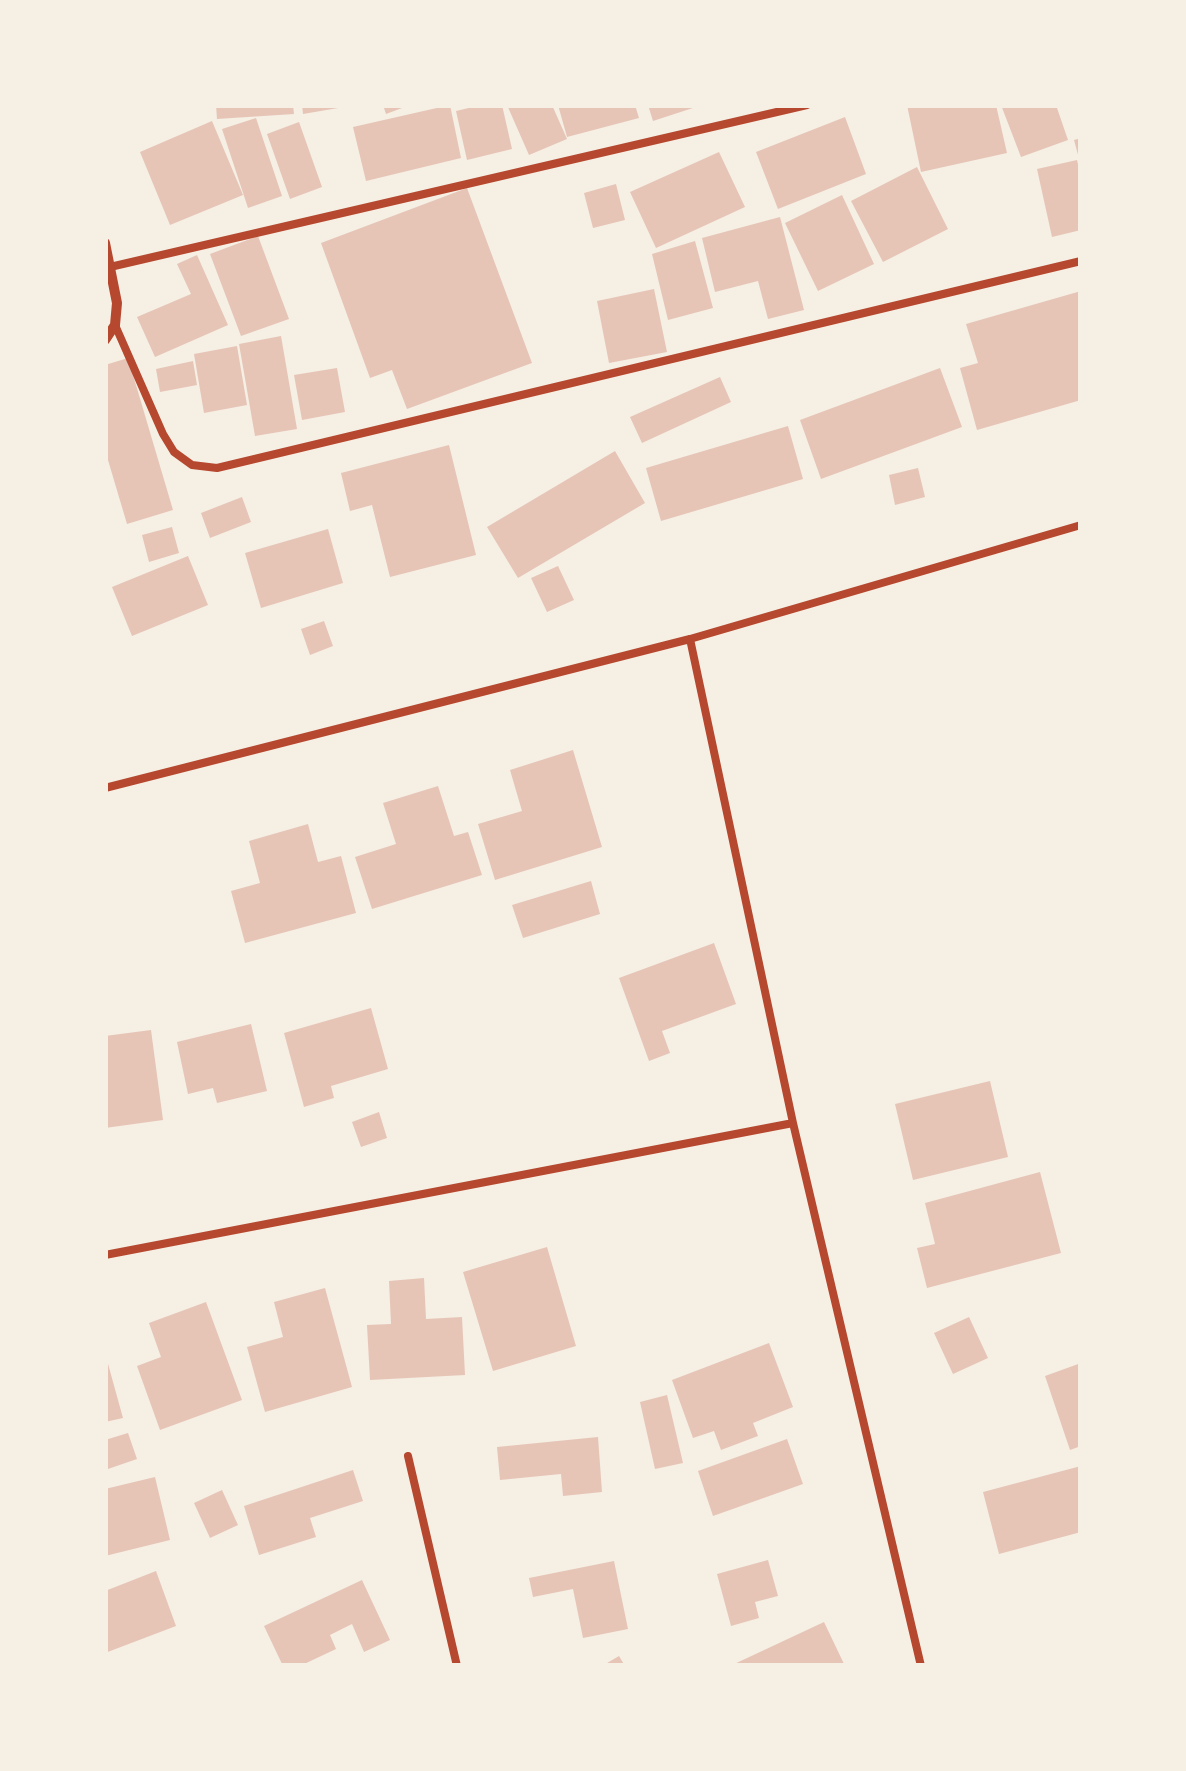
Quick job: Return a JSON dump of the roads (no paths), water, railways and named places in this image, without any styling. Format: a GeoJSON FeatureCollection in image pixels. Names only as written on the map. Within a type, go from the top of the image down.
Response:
{"type":"FeatureCollection","features":[{"type":"Feature","properties":{"kind":"street"},"geometry":{"type":"LineString","coordinates":[[105,243],[118,302],[115,325],[105,340]]}},
{"type":"Feature","properties":{"kind":"lane"},"geometry":{"type":"LineString","coordinates":[[110,267],[807,105]]}},
{"type":"Feature","properties":{"kind":"lane"},"geometry":{"type":"LineString","coordinates":[[115,325],[162,434],[174,452],[192,465],[217,468],[1081,261]]}},
{"type":"Feature","properties":{"kind":"lane"},"geometry":{"type":"LineString","coordinates":[[105,788],[690,639],[1081,525]]}},
{"type":"Feature","properties":{"kind":"lane"},"geometry":{"type":"LineString","coordinates":[[690,639],[793,1123],[922,1666]]}},
{"type":"Feature","properties":{"kind":"lane"},"geometry":{"type":"LineString","coordinates":[[105,1255],[793,1123]]}},
{"type":"Feature","properties":{"kind":"lane"},"geometry":{"type":"LineString","coordinates":[[408,1456],[457,1666]]}}]}
